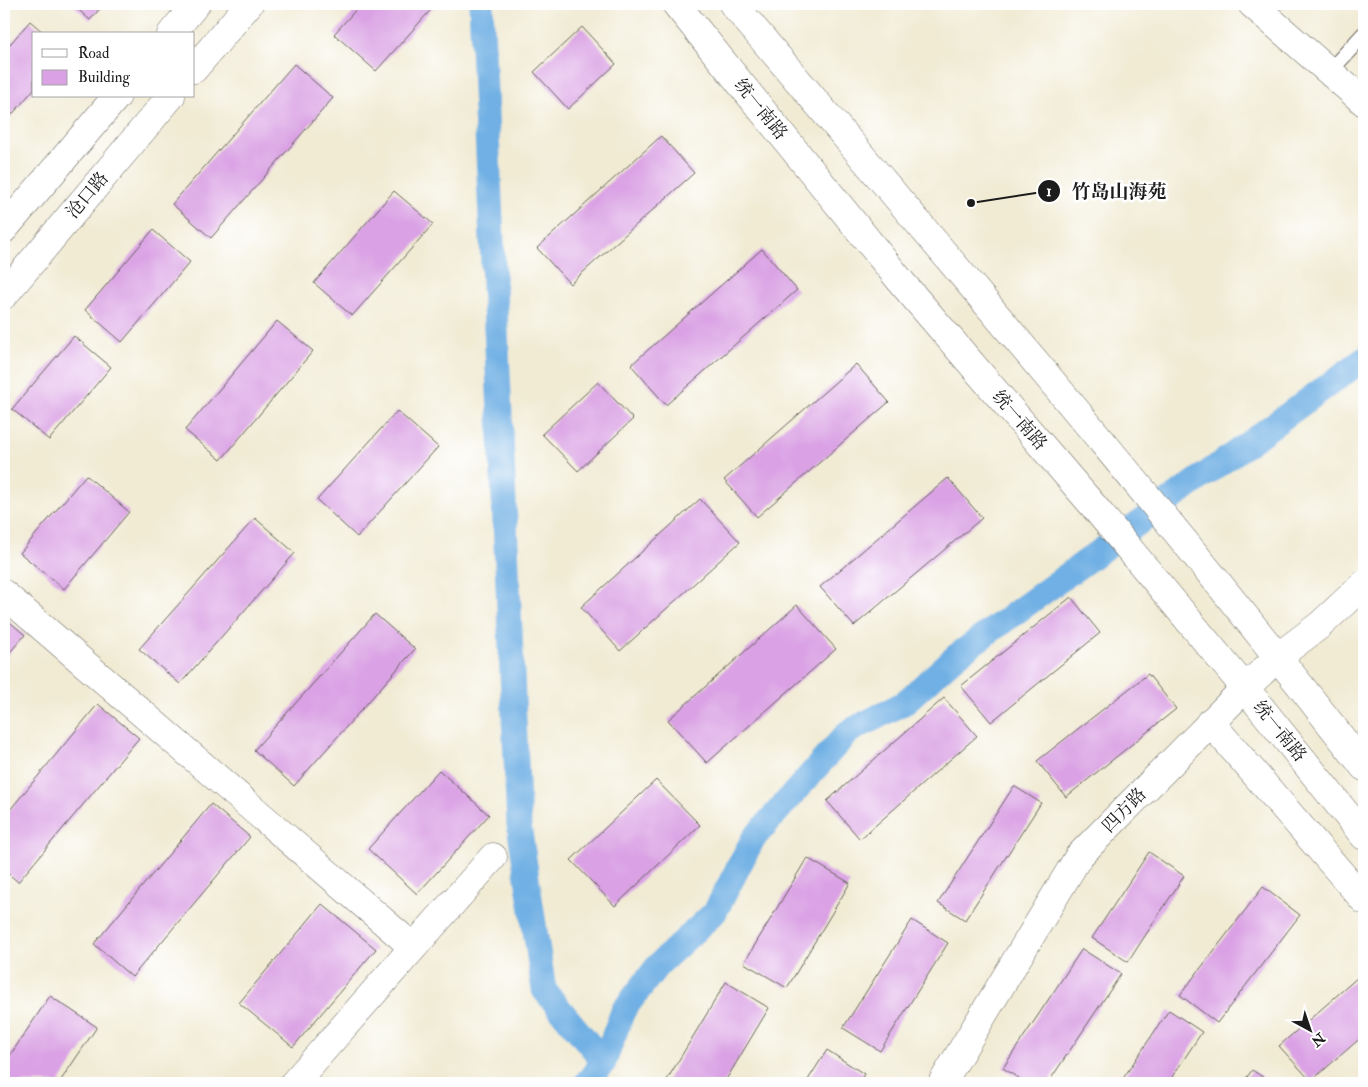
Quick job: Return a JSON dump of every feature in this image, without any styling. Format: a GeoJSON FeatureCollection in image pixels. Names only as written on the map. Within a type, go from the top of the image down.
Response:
{"type":"FeatureCollection","features":[{"type":"Feature","properties":{"kind":"street"},"geometry":{"type":"LineString","coordinates":[[172,32],[196,4]]}},
{"type":"Feature","properties":{"kind":"street"},"geometry":{"type":"LineString","coordinates":[[195,69],[249,4]]}},
{"type":"Feature","properties":{"kind":"street","name":"统一南路"},"geometry":{"type":"LineString","coordinates":[[676,4],[903,284],[1135,555],[1364,836]]}},
{"type":"Feature","properties":{"kind":"street"},"geometry":{"type":"LineString","coordinates":[[733,4],[1279,656],[1364,767]]}},
{"type":"Feature","properties":{"kind":"street"},"geometry":{"type":"LineString","coordinates":[[1254,4],[1364,102]]}},
{"type":"Feature","properties":{"kind":"street"},"geometry":{"type":"LineString","coordinates":[[4,229],[115,98]]}},
{"type":"Feature","properties":{"kind":"street","name":"沧口路"},"geometry":{"type":"LineString","coordinates":[[4,295],[169,98]]}},
{"type":"Feature","properties":{"kind":"street","name":"四方路"},"geometry":{"type":"LineString","coordinates":[[942,1083],[1079,856],[1245,688],[1279,656],[1320,625],[1364,584]]}},
{"type":"Feature","properties":{"kind":"street"},"geometry":{"type":"LineString","coordinates":[[4,594],[413,947]]}},
{"type":"Feature","properties":{"kind":"street"},"geometry":{"type":"LineString","coordinates":[[1210,722],[1364,900]]}},
{"type":"Feature","properties":{"kind":"street"},"geometry":{"type":"LineString","coordinates":[[294,1083],[494,857]]}},
{"type":"Feature","properties":{"kind":"lane"},"geometry":{"type":"LineString","coordinates":[[1329,72],[1364,34]]}},
{"type":"Feature","properties":{"kind":"building"},"geometry":{"type":"Polygon","coordinates":[[[72,4],[104,4],[90,20],[72,4]]]}},
{"type":"Feature","properties":{"kind":"building"},"geometry":{"type":"Polygon","coordinates":[[[361,4],[436,4],[376,71],[334,34],[361,4]]]}},
{"type":"Feature","properties":{"kind":"building"},"geometry":{"type":"Polygon","coordinates":[[[30,21],[43,32],[32,32],[32,91],[4,124],[4,51],[30,21]]]}},
{"type":"Feature","properties":{"kind":"building"},"geometry":{"type":"Polygon","coordinates":[[[582,27],[616,64],[568,109],[534,72],[582,27]]]}},
{"type":"Feature","properties":{"kind":"building"},"geometry":{"type":"Polygon","coordinates":[[[294,64],[333,98],[211,238],[172,204],[294,64]]]}},
{"type":"Feature","properties":{"kind":"building"},"geometry":{"type":"Polygon","coordinates":[[[661,136],[694,173],[570,284],[537,248],[661,136]]]}},
{"type":"Feature","properties":{"kind":"building"},"geometry":{"type":"Polygon","coordinates":[[[394,191],[433,224],[352,316],[314,283],[394,191]]]}},
{"type":"Feature","properties":{"kind":"building"},"geometry":{"type":"Polygon","coordinates":[[[153,230],[190,262],[122,342],[85,310],[153,230]]]}},
{"type":"Feature","properties":{"kind":"building"},"geometry":{"type":"Polygon","coordinates":[[[762,249],[797,290],[666,405],[631,365],[762,249]]]}},
{"type":"Feature","properties":{"kind":"building"},"geometry":{"type":"Polygon","coordinates":[[[277,321],[313,351],[221,460],[185,430],[277,321]]]}},
{"type":"Feature","properties":{"kind":"building"},"geometry":{"type":"Polygon","coordinates":[[[74,336],[111,367],[49,440],[12,409],[74,336]]]}},
{"type":"Feature","properties":{"kind":"building"},"geometry":{"type":"Polygon","coordinates":[[[856,364],[889,402],[757,517],[724,480],[856,364]]]}},
{"type":"Feature","properties":{"kind":"building"},"geometry":{"type":"Polygon","coordinates":[[[598,382],[633,419],[578,471],[542,434],[598,382]]]}},
{"type":"Feature","properties":{"kind":"building"},"geometry":{"type":"Polygon","coordinates":[[[397,411],[438,447],[357,537],[317,500],[397,411]]]}},
{"type":"Feature","properties":{"kind":"building"},"geometry":{"type":"Polygon","coordinates":[[[86,475],[129,512],[64,589],[20,553],[86,475]]]}},
{"type":"Feature","properties":{"kind":"building"},"geometry":{"type":"Polygon","coordinates":[[[948,478],[982,518],[854,626],[820,587],[948,478]]]}},
{"type":"Feature","properties":{"kind":"building"},"geometry":{"type":"Polygon","coordinates":[[[700,499],[740,542],[620,651],[581,607],[700,499]]]}},
{"type":"Feature","properties":{"kind":"building"},"geometry":{"type":"Polygon","coordinates":[[[255,518],[295,553],[180,684],[139,649],[255,518]]]}},
{"type":"Feature","properties":{"kind":"building"},"geometry":{"type":"Polygon","coordinates":[[[1071,597],[1100,633],[991,722],[961,686],[1071,597]]]}},
{"type":"Feature","properties":{"kind":"building"},"geometry":{"type":"Polygon","coordinates":[[[797,605],[836,649],[707,763],[668,720],[797,605]]]}},
{"type":"Feature","properties":{"kind":"building"},"geometry":{"type":"Polygon","coordinates":[[[375,614],[415,649],[294,786],[254,750],[375,614]]]}},
{"type":"Feature","properties":{"kind":"building"},"geometry":{"type":"Polygon","coordinates":[[[4,617],[25,635],[4,659],[4,617]]]}},
{"type":"Feature","properties":{"kind":"building"},"geometry":{"type":"Polygon","coordinates":[[[1148,674],[1176,709],[1066,797],[1037,761],[1148,674]]]}},
{"type":"Feature","properties":{"kind":"building"},"geometry":{"type":"Polygon","coordinates":[[[944,698],[977,736],[860,839],[827,801],[944,698]]]}},
{"type":"Feature","properties":{"kind":"building"},"geometry":{"type":"Polygon","coordinates":[[[98,704],[139,738],[18,882],[4,870],[4,817],[98,704]]]}},
{"type":"Feature","properties":{"kind":"building"},"geometry":{"type":"Polygon","coordinates":[[[439,770],[489,815],[417,894],[368,849],[439,770]]]}},
{"type":"Feature","properties":{"kind":"building"},"geometry":{"type":"Polygon","coordinates":[[[656,780],[700,825],[615,906],[571,860],[656,780]]]}},
{"type":"Feature","properties":{"kind":"building"},"geometry":{"type":"Polygon","coordinates":[[[1014,786],[1041,803],[965,920],[938,903],[1014,786]]]}},
{"type":"Feature","properties":{"kind":"building"},"geometry":{"type":"Polygon","coordinates":[[[211,804],[250,837],[132,977],[94,944],[211,804]]]}},
{"type":"Feature","properties":{"kind":"building"},"geometry":{"type":"Polygon","coordinates":[[[1149,852],[1184,876],[1128,962],[1092,938],[1149,852]]]}},
{"type":"Feature","properties":{"kind":"building"},"geometry":{"type":"Polygon","coordinates":[[[807,858],[850,883],[787,988],[744,963],[807,858]]]}},
{"type":"Feature","properties":{"kind":"building"},"geometry":{"type":"Polygon","coordinates":[[[1263,887],[1300,915],[1217,1023],[1180,995],[1263,887]]]}},
{"type":"Feature","properties":{"kind":"building"},"geometry":{"type":"Polygon","coordinates":[[[322,904],[376,949],[293,1047],[239,1003],[322,904]]]}},
{"type":"Feature","properties":{"kind":"building"},"geometry":{"type":"Polygon","coordinates":[[[912,920],[948,943],[880,1051],[843,1028],[912,920]]]}},
{"type":"Feature","properties":{"kind":"building"},"geometry":{"type":"Polygon","coordinates":[[[1082,949],[1121,974],[1048,1083],[1026,1083],[1003,1068],[1082,949]]]}},
{"type":"Feature","properties":{"kind":"building"},"geometry":{"type":"Polygon","coordinates":[[[1358,977],[1364,983],[1364,1035],[1311,1081],[1279,1046],[1358,977]]]}},
{"type":"Feature","properties":{"kind":"building"},"geometry":{"type":"Polygon","coordinates":[[[726,982],[769,1008],[724,1083],[665,1083],[726,982]]]}},
{"type":"Feature","properties":{"kind":"building"},"geometry":{"type":"Polygon","coordinates":[[[50,996],[97,1027],[59,1083],[4,1083],[4,1064],[50,996]]]}},
{"type":"Feature","properties":{"kind":"building"},"geometry":{"type":"Polygon","coordinates":[[[1169,1010],[1202,1032],[1168,1083],[1120,1083],[1169,1010]]]}},
{"type":"Feature","properties":{"kind":"building"},"geometry":{"type":"Polygon","coordinates":[[[827,1050],[864,1074],[859,1083],[806,1083],[827,1050]]]}},
{"type":"Feature","properties":{"kind":"building"},"geometry":{"type":"Polygon","coordinates":[[[1252,1070],[1272,1083],[1243,1083],[1252,1070]]]}},
{"type":"Feature","properties":{"kind":"waterway"},"geometry":{"type":"LineString","coordinates":[[481,4],[519,825],[544,990],[604,1062]]}},
{"type":"Feature","properties":{"kind":"waterway"},"geometry":{"type":"LineString","coordinates":[[586,1083],[604,1062],[623,1011],[658,965],[715,912],[753,839],[848,732],[904,703],[956,656],[1364,359]]}},
{"type":"Feature","properties":{"kind":"place","name":"竹岛山海苑"},"geometry":{"type":"Point","coordinates":[971,203]}}]}
